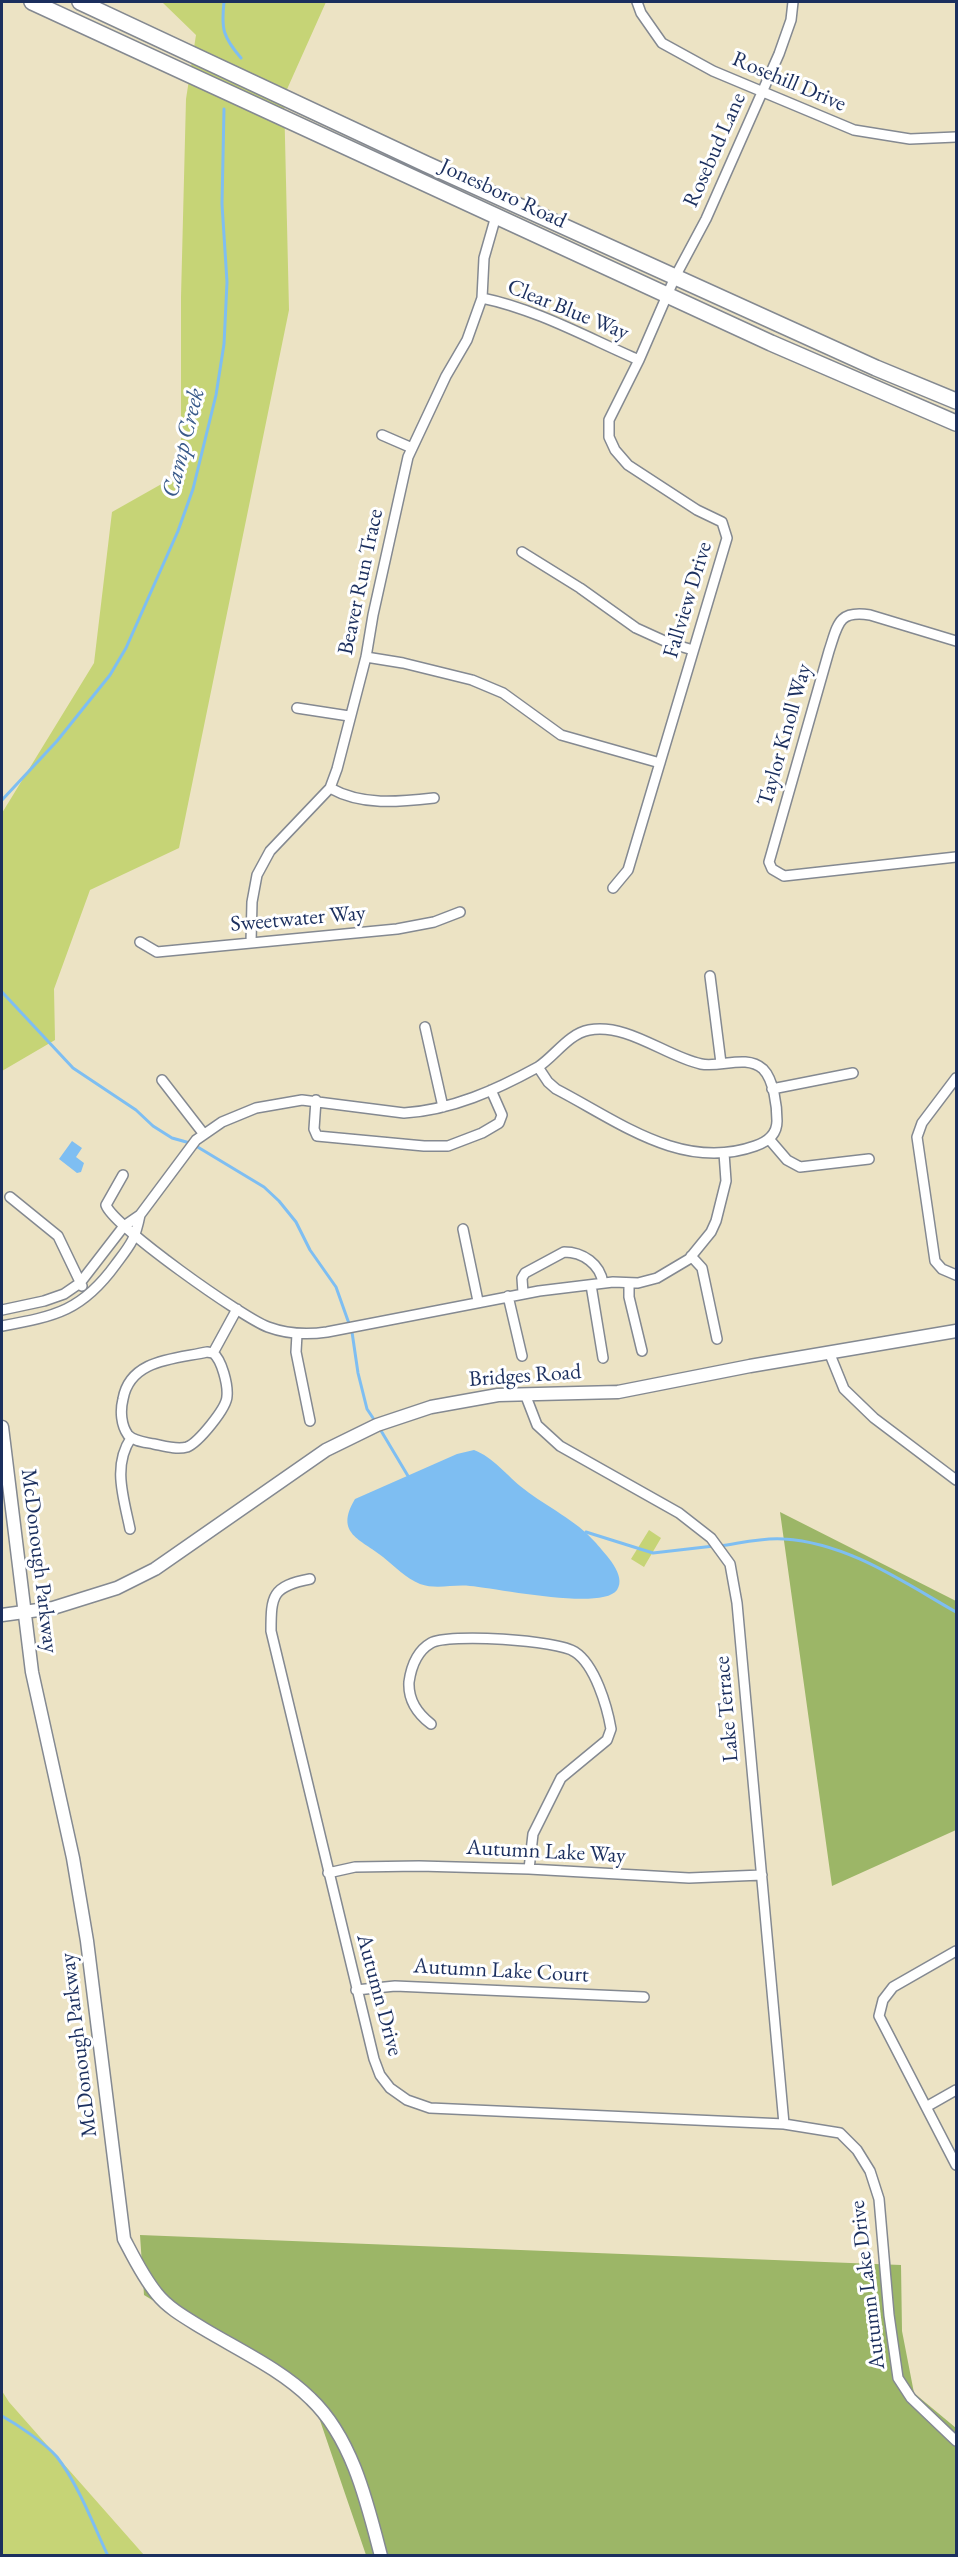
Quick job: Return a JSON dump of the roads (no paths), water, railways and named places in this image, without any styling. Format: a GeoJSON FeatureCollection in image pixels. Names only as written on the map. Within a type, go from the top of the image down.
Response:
{"type":"FeatureCollection","features":[{"type":"Feature","properties":{"kind":"main road","name":"Jonesboro Road"},"geometry":{"type":"LineString","coordinates":[[32,2],[667,295],[957,423]]}},
{"type":"Feature","properties":{"kind":"main road","name":"Jonesboro Road"},"geometry":{"type":"LineString","coordinates":[[80,2],[416,159],[957,401]]}},
{"type":"Feature","properties":{"kind":"street","name":"Rosehill Drive"},"geometry":{"type":"LineString","coordinates":[[637,2],[641,13],[662,43],[713,71],[762,92],[854,130],[910,139],[957,137]]}},
{"type":"Feature","properties":{"kind":"street","name":"Rosebud Lane"},"geometry":{"type":"LineString","coordinates":[[675,276],[706,219],[762,92],[788,28],[793,2]]}},
{"type":"Feature","properties":{"kind":"street","name":"Beaver Run Trace"},"geometry":{"type":"LineString","coordinates":[[251,942],[252,902],[257,875],[270,850],[330,788],[366,657],[396,505],[412,448],[446,376],[467,340],[482,298],[484,258],[496,216]]}},
{"type":"Feature","properties":{"kind":"street","name":"Fallview Drive"},"geometry":{"type":"LineString","coordinates":[[613,888],[628,870],[727,538],[722,522],[697,510],[628,465],[615,450],[609,437],[609,420],[639,360],[675,276]]}},
{"type":"Feature","properties":{"kind":"street","name":"Clear Blue Way"},"geometry":{"type":"LineString","coordinates":[[482,298],[502,302],[639,360]]}},
{"type":"Feature","properties":{"kind":"street"},"geometry":{"type":"LineString","coordinates":[[382,435],[412,448]]}},
{"type":"Feature","properties":{"kind":"street"},"geometry":{"type":"LineString","coordinates":[[522,552],[580,588],[636,628],[669,643],[693,650]]}},
{"type":"Feature","properties":{"kind":"street","name":"Taylor Knoll Way"},"geometry":{"type":"LineString","coordinates":[[957,641],[856,612],[842,617],[829,651],[769,862],[772,869],[784,876],[957,857]]}},
{"type":"Feature","properties":{"kind":"street"},"geometry":{"type":"LineString","coordinates":[[366,657],[413,665],[472,680],[503,693],[561,735],[660,763]]}},
{"type":"Feature","properties":{"kind":"street"},"geometry":{"type":"LineString","coordinates":[[297,708],[349,716]]}},
{"type":"Feature","properties":{"kind":"street"},"geometry":{"type":"LineString","coordinates":[[330,788],[346,797],[366,800],[388,802],[434,798]]}},
{"type":"Feature","properties":{"kind":"street","name":"Sweetwater Way"},"geometry":{"type":"LineString","coordinates":[[140,942],[157,952],[397,929],[434,922],[460,912]]}},
{"type":"Feature","properties":{"kind":"street"},"geometry":{"type":"LineString","coordinates":[[710,976],[721,1063]]}},
{"type":"Feature","properties":{"kind":"street"},"geometry":{"type":"LineString","coordinates":[[425,1027],[443,1107]]}},
{"type":"Feature","properties":{"kind":"street"},"geometry":{"type":"LineString","coordinates":[[2,1310],[44,1301],[64,1294],[80,1283],[124,1226],[140,1215],[181,1158],[203,1133],[222,1122],[256,1108],[295,1100],[315,1100],[404,1113],[443,1107],[491,1090],[538,1067],[573,1036],[599,1029],[623,1034],[701,1064],[755,1064],[765,1071],[772,1089],[777,1125],[769,1139],[757,1146],[724,1153],[692,1153],[664,1146],[556,1089],[538,1067]]}},
{"type":"Feature","properties":{"kind":"street"},"geometry":{"type":"LineString","coordinates":[[772,1089],[853,1073]]}},
{"type":"Feature","properties":{"kind":"street"},"geometry":{"type":"LineString","coordinates":[[957,1078],[922,1123],[917,1137],[935,1261],[942,1269],[957,1275]]}},
{"type":"Feature","properties":{"kind":"street"},"geometry":{"type":"LineString","coordinates":[[162,1080],[203,1133]]}},
{"type":"Feature","properties":{"kind":"street"},"geometry":{"type":"LineString","coordinates":[[315,1100],[314,1129],[317,1136],[438,1146],[470,1139],[499,1123],[502,1116],[491,1090]]}},
{"type":"Feature","properties":{"kind":"street"},"geometry":{"type":"LineString","coordinates":[[769,1139],[787,1160],[800,1167],[869,1159]]}},
{"type":"Feature","properties":{"kind":"street"},"geometry":{"type":"LineString","coordinates":[[123,1175],[106,1205],[136,1238],[237,1309],[269,1327],[297,1334],[327,1332],[523,1293],[603,1283],[630,1283],[657,1278],[691,1256],[707,1238],[717,1221],[726,1176],[724,1153]]}},
{"type":"Feature","properties":{"kind":"street"},"geometry":{"type":"LineString","coordinates":[[10,1197],[58,1236],[80,1283],[89,1296]]}},
{"type":"Feature","properties":{"kind":"street"},"geometry":{"type":"LineString","coordinates":[[2,1326],[56,1314],[79,1304],[89,1296],[136,1238],[140,1215]]}},
{"type":"Feature","properties":{"kind":"street"},"geometry":{"type":"LineString","coordinates":[[463,1228],[478,1301]]}},
{"type":"Feature","properties":{"kind":"street"},"geometry":{"type":"LineString","coordinates":[[523,1293],[522,1278],[525,1273],[564,1252],[572,1252],[594,1263],[599,1269],[603,1283]]}},
{"type":"Feature","properties":{"kind":"street"},"geometry":{"type":"LineString","coordinates":[[691,1256],[702,1268],[717,1339]]}},
{"type":"Feature","properties":{"kind":"street"},"geometry":{"type":"LineString","coordinates":[[630,1283],[629,1297],[642,1351]]}},
{"type":"Feature","properties":{"kind":"street"},"geometry":{"type":"LineString","coordinates":[[591,1285],[603,1358]]}},
{"type":"Feature","properties":{"kind":"street"},"geometry":{"type":"LineString","coordinates":[[508,1296],[522,1356]]}},
{"type":"Feature","properties":{"kind":"street"},"geometry":{"type":"LineString","coordinates":[[213,1353],[237,1309]]}},
{"type":"Feature","properties":{"kind":"street","name":"Bridges Road"},"geometry":{"type":"LineString","coordinates":[[2,1615],[52,1608],[105,1592],[155,1569],[326,1450],[377,1425],[431,1407],[498,1395],[618,1392],[829,1352],[957,1331]]}},
{"type":"Feature","properties":{"kind":"street"},"geometry":{"type":"LineString","coordinates":[[297,1334],[296,1352],[310,1421]]}},
{"type":"Feature","properties":{"kind":"street"},"geometry":{"type":"LineString","coordinates":[[829,1352],[844,1389],[874,1418],[957,1480]]}},
{"type":"Feature","properties":{"kind":"street"},"geometry":{"type":"LineString","coordinates":[[213,1353],[219,1360],[227,1398],[223,1409],[195,1441],[186,1447],[176,1448],[130,1438],[125,1432],[121,1408],[124,1392],[132,1377],[154,1363],[213,1353]]}},
{"type":"Feature","properties":{"kind":"street","name":"Lake Terrace"},"geometry":{"type":"LineString","coordinates":[[525,1394],[537,1425],[560,1446],[679,1513],[711,1538],[730,1564],[737,1603],[784,2124]]}},
{"type":"Feature","properties":{"kind":"street","name":"McDonough Parkway"},"geometry":{"type":"LineString","coordinates":[[2,1427],[32,1672],[73,1858],[87,1941],[124,2239],[138,2269],[157,2295],[178,2313],[276,2372],[312,2399],[339,2435],[371,2515],[381,2556]]}},
{"type":"Feature","properties":{"kind":"street"},"geometry":{"type":"LineString","coordinates":[[130,1438],[123,1450],[120,1471],[130,1529]]}},
{"type":"Feature","properties":{"kind":"street","name":"Autumn Drive"},"geometry":{"type":"LineString","coordinates":[[310,1579],[287,1584],[276,1592],[271,1604],[271,1631],[356,1990],[380,2075],[390,2088],[407,2100],[430,2108],[784,2124]]}},
{"type":"Feature","properties":{"kind":"street"},"geometry":{"type":"LineString","coordinates":[[431,1724],[421,1716],[408,1690],[410,1671],[419,1654],[430,1643],[470,1639],[547,1643],[574,1651],[586,1663],[598,1687],[611,1729],[606,1740],[561,1778],[533,1834],[529,1869]]}},
{"type":"Feature","properties":{"kind":"street","name":"Autumn Lake Way"},"geometry":{"type":"LineString","coordinates":[[328,1874],[355,1867],[529,1869],[689,1878],[762,1875]]}},
{"type":"Feature","properties":{"kind":"street"},"geometry":{"type":"LineString","coordinates":[[957,1951],[893,1987],[886,1993],[880,2008],[880,2022],[957,2165]]}},
{"type":"Feature","properties":{"kind":"street","name":"Autumn Lake Court"},"geometry":{"type":"LineString","coordinates":[[356,1990],[395,1986],[644,1997]]}},
{"type":"Feature","properties":{"kind":"street"},"geometry":{"type":"LineString","coordinates":[[926,2107],[957,2090]]}},
{"type":"Feature","properties":{"kind":"street","name":"Autumn Lake Drive"},"geometry":{"type":"LineString","coordinates":[[784,2124],[840,2133],[858,2150],[870,2171],[879,2199],[898,2378],[911,2398],[957,2441]]}},
{"type":"Feature","properties":{"kind":"water"},"geometry":{"type":"Polygon","coordinates":[[[72,1141],[82,1148],[76,1157],[84,1163],[81,1172],[77,1173],[59,1159],[72,1141]]]}},
{"type":"Feature","properties":{"kind":"water"},"geometry":{"type":"Polygon","coordinates":[[[474,1450],[487,1457],[533,1496],[570,1520],[588,1535],[617,1571],[619,1584],[617,1590],[607,1596],[591,1599],[548,1597],[470,1586],[426,1586],[405,1575],[359,1540],[349,1528],[347,1520],[355,1499],[457,1454],[474,1450]]]}},
{"type":"Feature","properties":{"kind":"waterway","name":"Camp Creek"},"geometry":{"type":"LineString","coordinates":[[224,2],[223,26],[230,44],[241,58]]}},
{"type":"Feature","properties":{"kind":"waterway","name":"Camp Creek"},"geometry":{"type":"LineString","coordinates":[[2,800],[57,741],[110,675],[126,648],[178,531],[193,489],[216,395],[224,344],[227,282],[222,204],[224,109]]}},
{"type":"Feature","properties":{"kind":"waterway"},"geometry":{"type":"LineString","coordinates":[[2,992],[73,1068],[136,1110],[153,1126],[172,1138],[190,1143]]}},
{"type":"Feature","properties":{"kind":"waterway"},"geometry":{"type":"LineString","coordinates":[[196,1146],[264,1187],[296,1222],[310,1250],[336,1287],[352,1332],[358,1373],[367,1409],[375,1421]]}},
{"type":"Feature","properties":{"kind":"waterway"},"geometry":{"type":"LineString","coordinates":[[380,1429],[408,1476]]}},
{"type":"Feature","properties":{"kind":"waterway"},"geometry":{"type":"LineString","coordinates":[[586,1532],[653,1553],[714,1546]]}},
{"type":"Feature","properties":{"kind":"waterway"},"geometry":{"type":"LineString","coordinates":[[720,1546],[776,1539],[808,1542],[830,1548],[874,1566],[956,1612]]}},
{"type":"Feature","properties":{"kind":"waterway"},"geometry":{"type":"LineString","coordinates":[[2,2416],[46,2446],[57,2457],[78,2492],[108,2556]]}}]}
